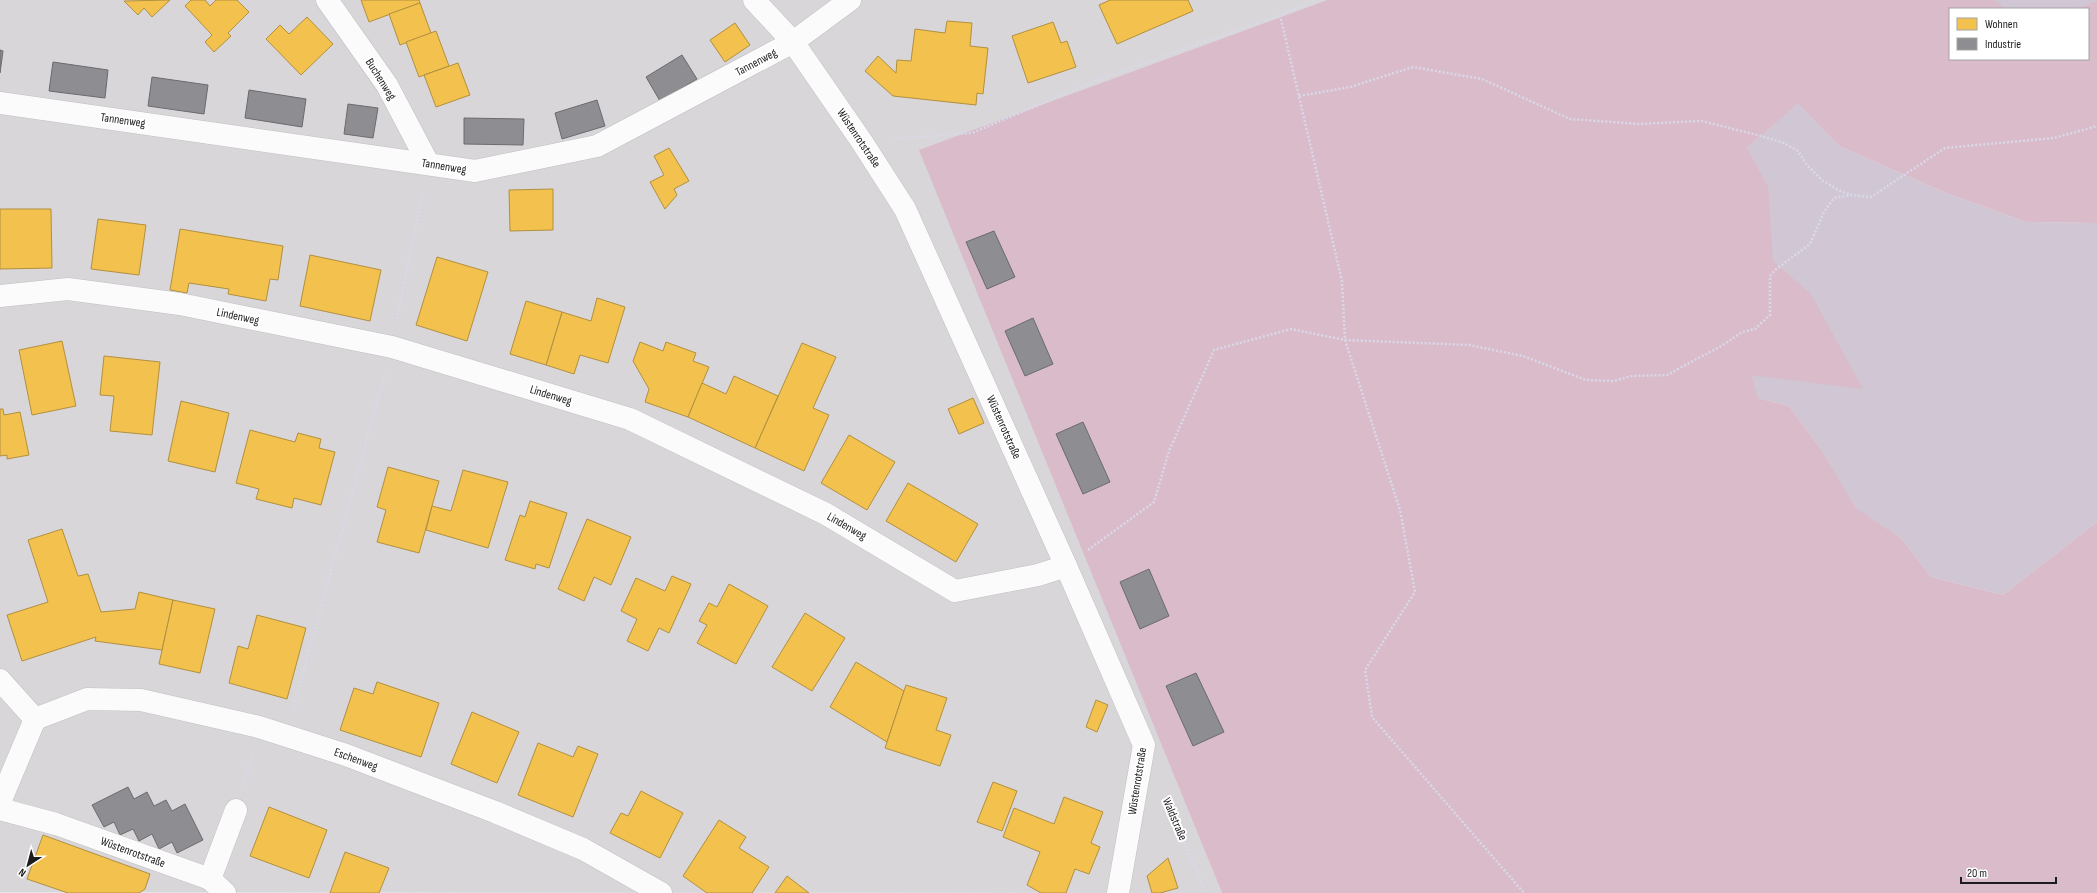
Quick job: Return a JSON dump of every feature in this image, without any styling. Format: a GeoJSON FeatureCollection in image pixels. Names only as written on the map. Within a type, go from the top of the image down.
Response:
{"type":"FeatureCollection","features":[{"type":"Feature","properties":{"kind":"street","name":"Buchenweg"},"geometry":{"type":"LineString","coordinates":[[327,0],[387,85],[428,163]]}},
{"type":"Feature","properties":{"kind":"street","name":"Wüstenrotstraße"},"geometry":{"type":"LineString","coordinates":[[754,0],[793,42],[862,142],[905,209],[1066,566],[1144,745],[1118,893]]}},
{"type":"Feature","properties":{"kind":"street","name":"Tannenweg"},"geometry":{"type":"LineString","coordinates":[[0,103],[428,163],[475,171],[597,146],[793,42],[850,0]]}},
{"type":"Feature","properties":{"kind":"street","name":"Lindenweg"},"geometry":{"type":"LineString","coordinates":[[0,296],[68,289],[180,304],[392,347],[630,419],[826,514],[955,590],[1038,575],[1066,566]]}},
{"type":"Feature","properties":{"kind":"street"},"geometry":{"type":"LineString","coordinates":[[0,680],[35,719],[0,802]]}},
{"type":"Feature","properties":{"kind":"street","name":"Eschenweg"},"geometry":{"type":"LineString","coordinates":[[35,719],[87,699],[141,700],[259,727],[346,755],[494,812],[577,846],[661,893]]}},
{"type":"Feature","properties":{"kind":"street","name":"Wüstenrotstraße"},"geometry":{"type":"LineString","coordinates":[[0,809],[56,824],[218,886],[236,810]]}},
{"type":"Feature","properties":{"kind":"path"},"geometry":{"type":"LineString","coordinates":[[862,142],[972,134],[1100,79],[1280,15],[1316,0]]}},
{"type":"Feature","properties":{"kind":"path"},"geometry":{"type":"LineString","coordinates":[[1280,15],[1342,281],[1345,340],[1400,510],[1415,592],[1365,670],[1372,717],[1524,893]]}},
{"type":"Feature","properties":{"kind":"path"},"geometry":{"type":"LineString","coordinates":[[1298,96],[1350,87],[1413,67],[1482,79],[1570,118],[1639,124],[1702,121],[1761,136],[1784,143],[1798,151],[1807,165],[1823,181],[1842,192],[1852,195],[1871,197],[1945,148],[2054,138],[2097,126]]}},
{"type":"Feature","properties":{"kind":"path"},"geometry":{"type":"LineString","coordinates":[[286,736],[392,347],[428,163]]}},
{"type":"Feature","properties":{"kind":"path"},"geometry":{"type":"LineString","coordinates":[[1066,566],[1154,502],[1169,451],[1214,350],[1291,330],[1345,340],[1469,345],[1523,356],[1586,380],[1614,381],[1632,376],[1667,375],[1723,346],[1742,332],[1755,329],[1770,315],[1770,276],[1775,270],[1810,244],[1824,212],[1834,198],[1852,195]]}},
{"type":"Feature","properties":{"kind":"path"},"geometry":{"type":"LineString","coordinates":[[236,810],[259,727]]}},
{"type":"Feature","properties":{"kind":"path","name":"Waldstraße"},"geometry":{"type":"LineString","coordinates":[[1162,787],[1206,893]]}},
{"type":"Feature","properties":{"kind":"shaded area"},"geometry":{"type":"Polygon","coordinates":[[[0,0],[1327,0],[920,150],[1222,893],[0,892],[0,0]]]}},
{"type":"Feature","properties":{"kind":"shaded area"},"geometry":{"type":"Polygon","coordinates":[[[1327,0],[1995,0],[2004,8],[1949,8],[1949,60],[2089,60],[2089,8],[2080,8],[2097,1],[2097,223],[2026,222],[1944,192],[1839,146],[1798,103],[1747,148],[1768,187],[1773,261],[1811,294],[1863,389],[1751,375],[1758,398],[1789,406],[1823,452],[1855,507],[1902,539],[1931,577],[2003,595],[2097,522],[2097,893],[1222,893],[919,150],[1327,0]]]}},
{"type":"Feature","properties":{"kind":"shaded area"},"geometry":{"type":"Polygon","coordinates":[[[1986,0],[2097,0],[2097,67],[2089,60],[2089,8],[1981,8],[1986,0]]]}},
{"type":"Feature","properties":{"kind":"shaded area"},"geometry":{"type":"Polygon","coordinates":[[[1431,80],[1747,148],[1798,102],[1839,146],[1944,192],[2026,222],[2097,223],[2097,522],[2003,595],[1931,577],[1902,539],[1854,507],[1823,452],[1789,406],[1758,398],[1431,80]]]}},
{"type":"Feature","properties":{"kind":"building: Wohnen"},"geometry":{"type":"Polygon","coordinates":[[[170,0],[152,17],[144,8],[138,15],[124,1],[170,0]]]}},
{"type":"Feature","properties":{"kind":"building: Wohnen"},"geometry":{"type":"Polygon","coordinates":[[[191,0],[205,0],[210,6],[216,0],[237,0],[249,12],[228,33],[231,36],[214,52],[205,42],[212,35],[185,6],[191,0]]]}},
{"type":"Feature","properties":{"kind":"building: Wohnen"},"geometry":{"type":"Polygon","coordinates":[[[361,0],[419,0],[420,3],[369,22],[361,0]]]}},
{"type":"Feature","properties":{"kind":"building: Wohnen"},"geometry":{"type":"Polygon","coordinates":[[[1110,0],[1188,0],[1193,11],[1117,44],[1099,5],[1110,0]]]}},
{"type":"Feature","properties":{"kind":"building: Wohnen"},"geometry":{"type":"Polygon","coordinates":[[[420,3],[431,33],[400,45],[389,14],[420,3]]]}},
{"type":"Feature","properties":{"kind":"building: Wohnen"},"geometry":{"type":"Polygon","coordinates":[[[307,17],[333,44],[301,75],[266,39],[280,25],[289,34],[307,17]]]}},
{"type":"Feature","properties":{"kind":"building: Wohnen"},"geometry":{"type":"Polygon","coordinates":[[[947,21],[972,23],[970,46],[988,48],[983,94],[977,93],[976,105],[893,96],[865,71],[878,56],[896,73],[897,60],[911,61],[915,29],[945,33],[947,21]]]}},
{"type":"Feature","properties":{"kind":"building: Wohnen"},"geometry":{"type":"Polygon","coordinates":[[[1053,22],[1061,43],[1067,41],[1076,67],[1028,83],[1012,36],[1053,22]]]}},
{"type":"Feature","properties":{"kind":"building: Wohnen"},"geometry":{"type":"Polygon","coordinates":[[[735,23],[750,45],[725,62],[710,40],[735,23]]]}},
{"type":"Feature","properties":{"kind":"building: Wohnen"},"geometry":{"type":"Polygon","coordinates":[[[436,31],[449,66],[419,77],[406,42],[436,31]]]}},
{"type":"Feature","properties":{"kind":"building: Wohnen"},"geometry":{"type":"Polygon","coordinates":[[[458,63],[470,95],[436,107],[424,75],[458,63]]]}},
{"type":"Feature","properties":{"kind":"building: Wohnen"},"geometry":{"type":"Polygon","coordinates":[[[669,148],[689,181],[674,189],[677,195],[665,209],[650,182],[664,175],[654,156],[669,148]]]}},
{"type":"Feature","properties":{"kind":"building: Wohnen"},"geometry":{"type":"Polygon","coordinates":[[[553,189],[553,230],[510,231],[509,190],[553,189]]]}},
{"type":"Feature","properties":{"kind":"building: Wohnen"},"geometry":{"type":"Polygon","coordinates":[[[0,209],[51,209],[52,268],[0,269],[0,209]]]}},
{"type":"Feature","properties":{"kind":"building: Wohnen"},"geometry":{"type":"Polygon","coordinates":[[[98,219],[146,225],[139,275],[91,269],[98,219]]]}},
{"type":"Feature","properties":{"kind":"building: Wohnen"},"geometry":{"type":"Polygon","coordinates":[[[180,229],[283,246],[278,280],[270,279],[266,301],[228,294],[229,289],[189,283],[187,293],[170,290],[180,229]]]}},
{"type":"Feature","properties":{"kind":"building: Wohnen"},"geometry":{"type":"Polygon","coordinates":[[[310,255],[381,270],[370,321],[300,306],[310,255]]]}},
{"type":"Feature","properties":{"kind":"building: Wohnen"},"geometry":{"type":"Polygon","coordinates":[[[437,257],[488,272],[467,341],[416,325],[437,257]]]}},
{"type":"Feature","properties":{"kind":"building: Wohnen"},"geometry":{"type":"Polygon","coordinates":[[[597,298],[625,307],[608,363],[580,355],[574,374],[546,365],[562,312],[591,321],[597,298]]]}},
{"type":"Feature","properties":{"kind":"building: Wohnen"},"geometry":{"type":"Polygon","coordinates":[[[526,301],[562,312],[546,365],[510,354],[526,301]]]}},
{"type":"Feature","properties":{"kind":"building: Wohnen"},"geometry":{"type":"Polygon","coordinates":[[[62,341],[76,406],[32,415],[19,350],[62,341]]]}},
{"type":"Feature","properties":{"kind":"building: Wohnen"},"geometry":{"type":"Polygon","coordinates":[[[640,342],[663,351],[666,342],[696,353],[693,361],[709,367],[688,417],[645,402],[649,389],[633,361],[640,342]]]}},
{"type":"Feature","properties":{"kind":"building: Wohnen"},"geometry":{"type":"Polygon","coordinates":[[[802,343],[836,357],[813,408],[829,415],[804,471],[755,448],[802,343]]]}},
{"type":"Feature","properties":{"kind":"building: Wohnen"},"geometry":{"type":"Polygon","coordinates":[[[104,356],[160,362],[152,435],[110,431],[114,396],[100,395],[104,356]]]}},
{"type":"Feature","properties":{"kind":"building: Wohnen"},"geometry":{"type":"Polygon","coordinates":[[[734,376],[778,396],[755,448],[688,417],[702,383],[726,394],[734,376]]]}},
{"type":"Feature","properties":{"kind":"building: Wohnen"},"geometry":{"type":"Polygon","coordinates":[[[973,398],[984,423],[959,434],[948,409],[973,398]]]}},
{"type":"Feature","properties":{"kind":"building: Wohnen"},"geometry":{"type":"Polygon","coordinates":[[[181,401],[229,413],[215,472],[168,461],[181,401]]]}},
{"type":"Feature","properties":{"kind":"building: Wohnen"},"geometry":{"type":"Polygon","coordinates":[[[0,409],[3,409],[4,415],[20,412],[29,455],[7,459],[7,455],[0,456],[0,409]]]}},
{"type":"Feature","properties":{"kind":"building: Wohnen"},"geometry":{"type":"Polygon","coordinates":[[[250,430],[295,442],[298,433],[321,439],[319,448],[335,452],[321,505],[294,498],[292,508],[256,499],[259,489],[236,483],[250,430]]]}},
{"type":"Feature","properties":{"kind":"building: Wohnen"},"geometry":{"type":"Polygon","coordinates":[[[849,435],[895,462],[867,510],[821,483],[849,435]]]}},
{"type":"Feature","properties":{"kind":"building: Wohnen"},"geometry":{"type":"Polygon","coordinates":[[[388,467],[439,481],[419,553],[377,542],[386,510],[377,507],[388,467]]]}},
{"type":"Feature","properties":{"kind":"building: Wohnen"},"geometry":{"type":"Polygon","coordinates":[[[463,470],[508,482],[488,548],[426,530],[432,506],[451,511],[463,470]]]}},
{"type":"Feature","properties":{"kind":"building: Wohnen"},"geometry":{"type":"Polygon","coordinates":[[[908,483],[978,524],[956,562],[886,521],[908,483]]]}},
{"type":"Feature","properties":{"kind":"building: Wohnen"},"geometry":{"type":"Polygon","coordinates":[[[530,501],[567,513],[549,568],[536,564],[535,569],[505,560],[520,515],[525,517],[530,501]]]}},
{"type":"Feature","properties":{"kind":"building: Wohnen"},"geometry":{"type":"Polygon","coordinates":[[[587,519],[631,537],[611,585],[594,577],[584,601],[558,589],[587,519]]]}},
{"type":"Feature","properties":{"kind":"building: Wohnen"},"geometry":{"type":"Polygon","coordinates":[[[62,529],[78,576],[88,574],[101,612],[135,609],[139,592],[173,600],[162,650],[95,641],[96,637],[22,661],[7,615],[48,602],[28,540],[62,529]]]}},
{"type":"Feature","properties":{"kind":"building: Wohnen"},"geometry":{"type":"Polygon","coordinates":[[[672,576],[691,584],[669,633],[659,628],[648,651],[627,641],[637,619],[621,611],[636,578],[665,591],[672,576]]]}},
{"type":"Feature","properties":{"kind":"building: Wohnen"},"geometry":{"type":"Polygon","coordinates":[[[729,584],[768,606],[736,664],[697,643],[707,625],[699,621],[709,603],[717,607],[729,584]]]}},
{"type":"Feature","properties":{"kind":"building: Wohnen"},"geometry":{"type":"Polygon","coordinates":[[[173,600],[215,609],[200,673],[159,664],[173,600]]]}},
{"type":"Feature","properties":{"kind":"building: Wohnen"},"geometry":{"type":"Polygon","coordinates":[[[805,613],[845,638],[812,691],[772,667],[805,613]]]}},
{"type":"Feature","properties":{"kind":"building: Wohnen"},"geometry":{"type":"Polygon","coordinates":[[[257,615],[306,628],[287,699],[229,683],[238,646],[248,649],[257,615]]]}},
{"type":"Feature","properties":{"kind":"building: Wohnen"},"geometry":{"type":"Polygon","coordinates":[[[856,662],[904,691],[887,742],[830,707],[856,662]]]}},
{"type":"Feature","properties":{"kind":"building: Wohnen"},"geometry":{"type":"Polygon","coordinates":[[[377,682],[439,703],[421,757],[340,730],[354,688],[373,694],[377,682]]]}},
{"type":"Feature","properties":{"kind":"building: Wohnen"},"geometry":{"type":"Polygon","coordinates":[[[906,685],[947,698],[936,730],[951,735],[940,766],[885,748],[906,685]]]}},
{"type":"Feature","properties":{"kind":"building: Wohnen"},"geometry":{"type":"Polygon","coordinates":[[[1096,700],[1108,705],[1097,732],[1086,727],[1096,700]]]}},
{"type":"Feature","properties":{"kind":"building: Wohnen"},"geometry":{"type":"Polygon","coordinates":[[[472,712],[519,732],[497,783],[451,764],[472,712]]]}},
{"type":"Feature","properties":{"kind":"building: Wohnen"},"geometry":{"type":"Polygon","coordinates":[[[538,743],[573,757],[578,746],[598,754],[573,817],[518,795],[538,743]]]}},
{"type":"Feature","properties":{"kind":"building: Wohnen"},"geometry":{"type":"Polygon","coordinates":[[[993,782],[1017,791],[1002,831],[977,822],[993,782]]]}},
{"type":"Feature","properties":{"kind":"building: Wohnen"},"geometry":{"type":"Polygon","coordinates":[[[641,791],[683,813],[660,858],[610,833],[621,813],[628,816],[641,791]]]}},
{"type":"Feature","properties":{"kind":"building: Wohnen"},"geometry":{"type":"Polygon","coordinates":[[[1064,797],[1103,812],[1091,843],[1100,847],[1089,874],[1075,869],[1066,893],[1041,893],[1027,885],[1040,852],[1003,837],[1014,808],[1054,824],[1064,797]]]}},
{"type":"Feature","properties":{"kind":"building: Wohnen"},"geometry":{"type":"Polygon","coordinates":[[[269,807],[327,830],[309,878],[250,856],[269,807]]]}},
{"type":"Feature","properties":{"kind":"building: Wohnen"},"geometry":{"type":"Polygon","coordinates":[[[719,820],[746,837],[739,848],[769,867],[752,893],[707,893],[683,876],[719,820]]]}},
{"type":"Feature","properties":{"kind":"building: Wohnen"},"geometry":{"type":"Polygon","coordinates":[[[43,835],[150,874],[145,889],[139,893],[68,893],[27,879],[43,835]]]}},
{"type":"Feature","properties":{"kind":"building: Wohnen"},"geometry":{"type":"Polygon","coordinates":[[[345,852],[389,868],[379,893],[330,893],[345,852]]]}},
{"type":"Feature","properties":{"kind":"building: Wohnen"},"geometry":{"type":"Polygon","coordinates":[[[1168,858],[1178,888],[1160,893],[1152,893],[1147,876],[1168,858]]]}},
{"type":"Feature","properties":{"kind":"building: Wohnen"},"geometry":{"type":"Polygon","coordinates":[[[787,876],[809,893],[775,893],[787,876]]]}},
{"type":"Feature","properties":{"kind":"building: Industrie"},"geometry":{"type":"Polygon","coordinates":[[[0,50],[3,51],[0,73],[0,50]]]}},
{"type":"Feature","properties":{"kind":"building: Industrie"},"geometry":{"type":"Polygon","coordinates":[[[682,55],[697,79],[660,101],[646,77],[682,55]]]}},
{"type":"Feature","properties":{"kind":"building: Industrie"},"geometry":{"type":"Polygon","coordinates":[[[53,62],[108,70],[105,98],[49,91],[53,62]]]}},
{"type":"Feature","properties":{"kind":"building: Industrie"},"geometry":{"type":"Polygon","coordinates":[[[152,77],[208,85],[204,114],[148,106],[152,77]]]}},
{"type":"Feature","properties":{"kind":"building: Industrie"},"geometry":{"type":"Polygon","coordinates":[[[249,90],[306,99],[302,127],[245,118],[249,90]]]}},
{"type":"Feature","properties":{"kind":"building: Industrie"},"geometry":{"type":"Polygon","coordinates":[[[597,100],[605,126],[562,139],[555,113],[597,100]]]}},
{"type":"Feature","properties":{"kind":"building: Industrie"},"geometry":{"type":"Polygon","coordinates":[[[348,104],[378,108],[373,138],[344,134],[348,104]]]}},
{"type":"Feature","properties":{"kind":"building: Industrie"},"geometry":{"type":"Polygon","coordinates":[[[464,118],[524,119],[523,145],[464,144],[464,118]]]}},
{"type":"Feature","properties":{"kind":"building: Industrie"},"geometry":{"type":"Polygon","coordinates":[[[994,231],[1015,277],[987,289],[966,242],[994,231]]]}},
{"type":"Feature","properties":{"kind":"building: Industrie"},"geometry":{"type":"Polygon","coordinates":[[[1033,318],[1053,364],[1025,376],[1005,331],[1033,318]]]}},
{"type":"Feature","properties":{"kind":"building: Industrie"},"geometry":{"type":"Polygon","coordinates":[[[1083,422],[1110,482],[1083,494],[1056,434],[1083,422]]]}},
{"type":"Feature","properties":{"kind":"building: Industrie"},"geometry":{"type":"Polygon","coordinates":[[[1149,569],[1169,616],[1140,629],[1120,582],[1149,569]]]}},
{"type":"Feature","properties":{"kind":"building: Industrie"},"geometry":{"type":"Polygon","coordinates":[[[1196,673],[1224,732],[1193,746],[1166,686],[1196,673]]]}},
{"type":"Feature","properties":{"kind":"building: Industrie"},"geometry":{"type":"Polygon","coordinates":[[[128,787],[134,799],[147,792],[154,806],[166,800],[172,811],[185,804],[203,840],[177,853],[172,842],[159,849],[152,834],[139,841],[133,829],[120,835],[114,822],[104,827],[92,805],[128,787]]]}}]}
